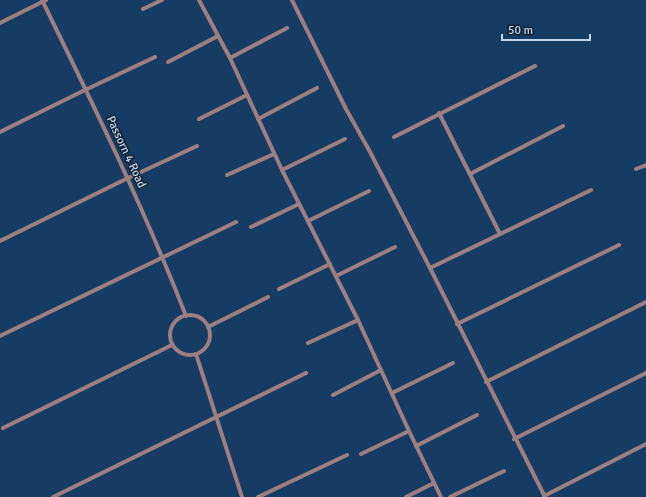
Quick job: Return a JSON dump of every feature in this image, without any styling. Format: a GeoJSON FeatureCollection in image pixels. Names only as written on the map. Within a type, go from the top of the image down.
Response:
{"type":"FeatureCollection","features":[{"type":"Feature","properties":{"kind":"street"},"geometry":{"type":"LineString","coordinates":[[143,9],[162,0]]}},
{"type":"Feature","properties":{"kind":"street"},"geometry":{"type":"LineString","coordinates":[[292,0],[346,109],[430,268],[514,439],[544,496],[646,444]]}},
{"type":"Feature","properties":{"kind":"street"},"geometry":{"type":"LineString","coordinates":[[0,23],[43,1]]}},
{"type":"Feature","properties":{"kind":"street","name":"Passorn 4 Road"},"geometry":{"type":"LineString","coordinates":[[43,1],[128,178],[163,257],[186,316]]}},
{"type":"Feature","properties":{"kind":"street"},"geometry":{"type":"LineString","coordinates":[[201,1],[230,58],[274,154],[358,320],[441,497]]}},
{"type":"Feature","properties":{"kind":"street"},"geometry":{"type":"LineString","coordinates":[[230,58],[287,28]]}},
{"type":"Feature","properties":{"kind":"street"},"geometry":{"type":"LineString","coordinates":[[168,62],[218,36]]}},
{"type":"Feature","properties":{"kind":"street"},"geometry":{"type":"LineString","coordinates":[[0,132],[155,57]]}},
{"type":"Feature","properties":{"kind":"street"},"geometry":{"type":"LineString","coordinates":[[394,137],[535,66]]}},
{"type":"Feature","properties":{"kind":"street"},"geometry":{"type":"LineString","coordinates":[[258,119],[317,88]]}},
{"type":"Feature","properties":{"kind":"street"},"geometry":{"type":"LineString","coordinates":[[199,119],[247,95]]}},
{"type":"Feature","properties":{"kind":"street"},"geometry":{"type":"LineString","coordinates":[[439,113],[500,234]]}},
{"type":"Feature","properties":{"kind":"street"},"geometry":{"type":"LineString","coordinates":[[470,174],[563,126]]}},
{"type":"Feature","properties":{"kind":"street"},"geometry":{"type":"LineString","coordinates":[[282,170],[345,139]]}},
{"type":"Feature","properties":{"kind":"street"},"geometry":{"type":"LineString","coordinates":[[0,241],[197,146]]}},
{"type":"Feature","properties":{"kind":"street"},"geometry":{"type":"LineString","coordinates":[[227,175],[274,154]]}},
{"type":"Feature","properties":{"kind":"street"},"geometry":{"type":"LineString","coordinates":[[636,169],[646,165]]}},
{"type":"Feature","properties":{"kind":"street"},"geometry":{"type":"LineString","coordinates":[[430,268],[591,190]]}},
{"type":"Feature","properties":{"kind":"street"},"geometry":{"type":"LineString","coordinates":[[308,221],[370,191]]}},
{"type":"Feature","properties":{"kind":"street"},"geometry":{"type":"LineString","coordinates":[[251,227],[299,204]]}},
{"type":"Feature","properties":{"kind":"street"},"geometry":{"type":"LineString","coordinates":[[0,336],[236,222]]}},
{"type":"Feature","properties":{"kind":"street"},"geometry":{"type":"LineString","coordinates":[[458,324],[619,245]]}},
{"type":"Feature","properties":{"kind":"street"},"geometry":{"type":"LineString","coordinates":[[336,276],[395,247]]}},
{"type":"Feature","properties":{"kind":"street"},"geometry":{"type":"LineString","coordinates":[[279,289],[330,264]]}},
{"type":"Feature","properties":{"kind":"street"},"geometry":{"type":"LineString","coordinates":[[208,327],[268,297]]}},
{"type":"Feature","properties":{"kind":"street"},"geometry":{"type":"LineString","coordinates":[[486,382],[646,302]]}},
{"type":"Feature","properties":{"kind":"street"},"geometry":{"type":"LineString","coordinates":[[186,316],[199,318],[208,327],[209,340],[202,351],[196,354],[182,354],[172,345],[170,338],[170,331],[173,324],[186,316]]}},
{"type":"Feature","properties":{"kind":"street"},"geometry":{"type":"LineString","coordinates":[[308,343],[358,320]]}},
{"type":"Feature","properties":{"kind":"street"},"geometry":{"type":"LineString","coordinates":[[3,428],[172,345]]}},
{"type":"Feature","properties":{"kind":"street"},"geometry":{"type":"LineString","coordinates":[[196,354],[242,497]]}},
{"type":"Feature","properties":{"kind":"street"},"geometry":{"type":"LineString","coordinates":[[392,393],[452,363]]}},
{"type":"Feature","properties":{"kind":"street"},"geometry":{"type":"LineString","coordinates":[[333,395],[381,370]]}},
{"type":"Feature","properties":{"kind":"street"},"geometry":{"type":"LineString","coordinates":[[53,497],[215,416],[306,373]]}},
{"type":"Feature","properties":{"kind":"street"},"geometry":{"type":"LineString","coordinates":[[514,439],[646,373]]}},
{"type":"Feature","properties":{"kind":"street"},"geometry":{"type":"LineString","coordinates":[[416,446],[477,415]]}},
{"type":"Feature","properties":{"kind":"street"},"geometry":{"type":"LineString","coordinates":[[362,454],[409,431]]}},
{"type":"Feature","properties":{"kind":"street"},"geometry":{"type":"LineString","coordinates":[[258,497],[347,455]]}},
{"type":"Feature","properties":{"kind":"street"},"geometry":{"type":"LineString","coordinates":[[450,497],[504,471]]}},
{"type":"Feature","properties":{"kind":"street"},"geometry":{"type":"LineString","coordinates":[[406,497],[434,484]]}}]}
